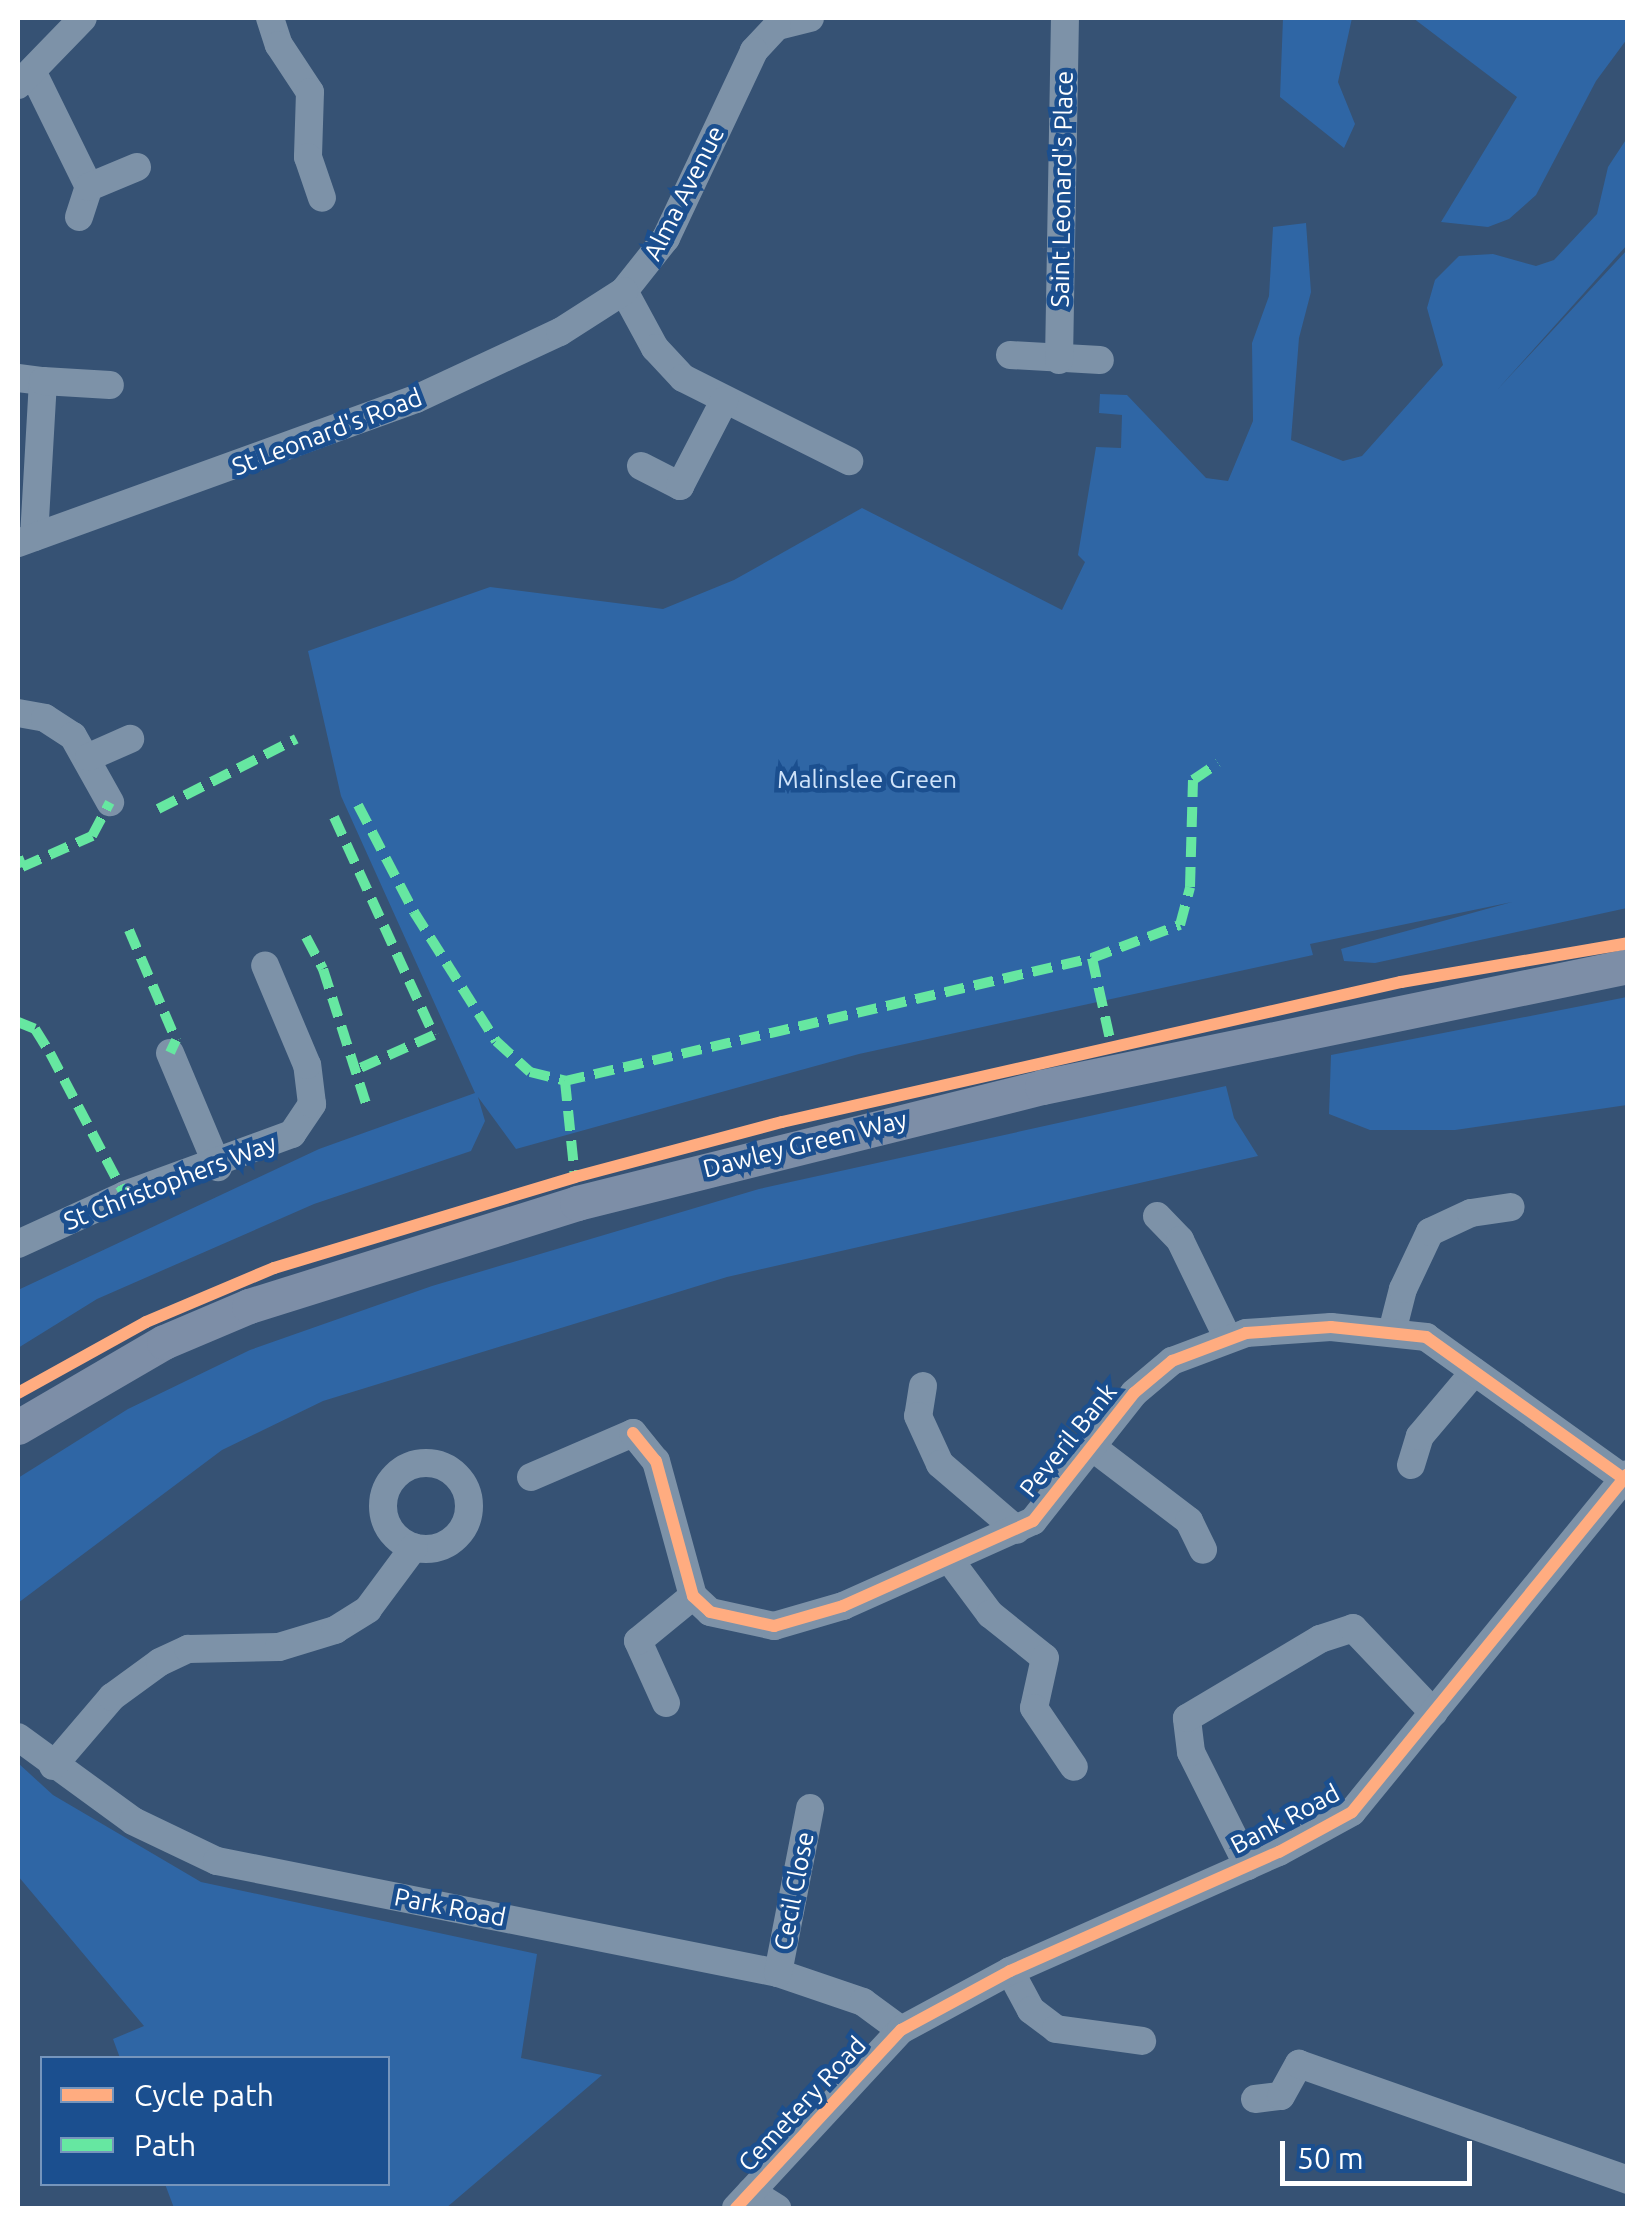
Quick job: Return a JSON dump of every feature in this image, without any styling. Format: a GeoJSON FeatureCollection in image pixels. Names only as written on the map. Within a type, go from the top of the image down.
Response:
{"type":"FeatureCollection","features":[{"type":"Feature","properties":{"kind":"main road","name":"Dawley Green Way"},"geometry":{"type":"LineString","coordinates":[[18,1426],[164,1342],[248,1306],[577,1203],[1042,1087],[1628,966]]}},
{"type":"Feature","properties":{"kind":"street"},"geometry":{"type":"LineString","coordinates":[[79,217],[88,186],[25,79],[83,18]]}},
{"type":"Feature","properties":{"kind":"street"},"geometry":{"type":"LineString","coordinates":[[270,18],[279,45],[310,92],[308,157],[322,198]]}},
{"type":"Feature","properties":{"kind":"street","name":"Alma Avenue"},"geometry":{"type":"LineString","coordinates":[[624,292],[666,238],[754,51],[777,20],[810,18]]}},
{"type":"Feature","properties":{"kind":"street","name":"Saint Leonard's Place"},"geometry":{"type":"LineString","coordinates":[[1059,360],[1065,18]]}},
{"type":"Feature","properties":{"kind":"street"},"geometry":{"type":"LineString","coordinates":[[88,186],[138,167]]}},
{"type":"Feature","properties":{"kind":"street"},"geometry":{"type":"LineString","coordinates":[[624,292],[662,357],[724,401],[849,461]]}},
{"type":"Feature","properties":{"kind":"street","name":"St Leonard's Road"},"geometry":{"type":"LineString","coordinates":[[26,540],[308,444],[560,332],[624,292]]}},
{"type":"Feature","properties":{"kind":"street"},"geometry":{"type":"LineString","coordinates":[[1010,354],[1100,360]]}},
{"type":"Feature","properties":{"kind":"street"},"geometry":{"type":"LineString","coordinates":[[26,540],[31,380],[110,385]]}},
{"type":"Feature","properties":{"kind":"street"},"geometry":{"type":"LineString","coordinates":[[641,466],[680,486],[724,401]]}},
{"type":"Feature","properties":{"kind":"street"},"geometry":{"type":"LineString","coordinates":[[18,713],[45,718],[73,736],[89,757],[110,802]]}},
{"type":"Feature","properties":{"kind":"street"},"geometry":{"type":"LineString","coordinates":[[89,757],[130,739]]}},
{"type":"Feature","properties":{"kind":"street","name":"St Christophers Way"},"geometry":{"type":"LineString","coordinates":[[18,1244],[125,1196],[218,1167],[292,1134],[312,1104],[307,1065],[265,965]]}},
{"type":"Feature","properties":{"kind":"street"},"geometry":{"type":"LineString","coordinates":[[170,1054],[218,1167]]}},
{"type":"Feature","properties":{"kind":"street"},"geometry":{"type":"LineString","coordinates":[[1392,1332],[1403,1289],[1430,1232],[1471,1213],[1511,1207]]}},
{"type":"Feature","properties":{"kind":"street"},"geometry":{"type":"LineString","coordinates":[[1158,1216],[1180,1240],[1228,1339]]}},
{"type":"Feature","properties":{"kind":"street","name":"Peveril Bank"},"geometry":{"type":"LineString","coordinates":[[693,1596],[710,1612],[774,1626],[844,1606],[1018,1530],[1033,1521],[1134,1393],[1172,1361],[1228,1339],[1330,1327],[1426,1337],[1626,1476]]}},
{"type":"Feature","properties":{"kind":"street"},"geometry":{"type":"LineString","coordinates":[[1411,1465],[1420,1436],[1474,1372]]}},
{"type":"Feature","properties":{"kind":"street"},"geometry":{"type":"LineString","coordinates":[[923,1386],[918,1416],[940,1464],[1018,1530]]}},
{"type":"Feature","properties":{"kind":"street"},"geometry":{"type":"LineString","coordinates":[[531,1477],[633,1433],[656,1461],[693,1596],[638,1641],[666,1703]]}},
{"type":"Feature","properties":{"kind":"street","name":"Peveril Bank"},"geometry":{"type":"LineString","coordinates":[[1092,1447],[1189,1521],[1203,1550]]}},
{"type":"Feature","properties":{"kind":"street"},"geometry":{"type":"LineString","coordinates":[[438,1464],[477,1489],[461,1531],[440,1547],[414,1547],[384,1516],[388,1487],[409,1466],[438,1464]]}},
{"type":"Feature","properties":{"kind":"street","name":"Bank Road"},"geometry":{"type":"LineString","coordinates":[[902,2030],[1010,1971],[1248,1866],[1352,1812],[1626,1476]]}},
{"type":"Feature","properties":{"kind":"street"},"geometry":{"type":"LineString","coordinates":[[53,1766],[112,1697],[160,1662],[188,1649],[279,1647],[335,1630],[368,1608],[414,1547]]}},
{"type":"Feature","properties":{"kind":"street"},"geometry":{"type":"LineString","coordinates":[[950,1559],[990,1614],[1045,1658],[1034,1708],[1074,1767]]}},
{"type":"Feature","properties":{"kind":"street"},"geometry":{"type":"LineString","coordinates":[[1248,1866],[1191,1752],[1187,1718],[1320,1639],[1353,1628],[1434,1713]]}},
{"type":"Feature","properties":{"kind":"street","name":"Park Road"},"geometry":{"type":"LineString","coordinates":[[18,1737],[53,1766],[133,1820],[217,1861],[778,1973],[862,2002],[902,2030]]}},
{"type":"Feature","properties":{"kind":"street","name":"Cecil Close"},"geometry":{"type":"LineString","coordinates":[[778,1973],[810,1808]]}},
{"type":"Feature","properties":{"kind":"street"},"geometry":{"type":"LineString","coordinates":[[1010,1971],[1030,2010],[1056,2029],[1142,2042]]}},
{"type":"Feature","properties":{"kind":"street","name":"Cemetery Road"},"geometry":{"type":"LineString","coordinates":[[744,2200],[902,2030]]}},
{"type":"Feature","properties":{"kind":"street"},"geometry":{"type":"LineString","coordinates":[[1255,2100],[1281,2096],[1299,2064],[1628,2180]]}},
{"type":"Feature","properties":{"kind":"street"},"geometry":{"type":"LineString","coordinates":[[744,2200],[777,2208]]}},
{"type":"Feature","properties":{"kind":"green space"},"geometry":{"type":"Polygon","coordinates":[[[1283,18],[1352,18],[1338,82],[1355,124],[1344,148],[1280,97],[1283,18]]]}},
{"type":"Feature","properties":{"kind":"green space"},"geometry":{"type":"Polygon","coordinates":[[[1413,18],[1627,18],[1627,39],[1596,81],[1536,195],[1509,219],[1488,227],[1441,222],[1517,97],[1413,18]]]}},
{"type":"Feature","properties":{"kind":"green space","name":"Malinslee Green"},"geometry":{"type":"Polygon","coordinates":[[[1627,138],[1627,245],[1497,390],[1627,250],[1627,908],[1375,963],[1344,961],[1341,949],[1512,902],[1310,944],[1313,955],[859,1054],[516,1149],[478,1097],[485,1121],[471,1151],[314,1204],[97,1299],[18,1348],[18,1290],[319,1149],[475,1093],[341,796],[308,651],[490,587],[663,609],[734,580],[862,508],[1062,610],[1085,562],[1078,555],[1096,447],[1121,448],[1122,415],[1099,413],[1100,394],[1127,395],[1206,478],[1228,481],[1253,421],[1252,343],[1269,296],[1273,227],[1306,223],[1311,292],[1299,338],[1291,440],[1343,461],[1362,456],[1443,365],[1427,308],[1435,280],[1459,256],[1493,254],[1536,266],[1554,260],[1597,214],[1608,167],[1627,138]]]}},
{"type":"Feature","properties":{"kind":"green space"},"geometry":{"type":"Polygon","coordinates":[[[1627,997],[1627,1105],[1455,1130],[1370,1130],[1329,1114],[1331,1055],[1627,997]]]}},
{"type":"Feature","properties":{"kind":"green space"},"geometry":{"type":"Polygon","coordinates":[[[1226,1086],[1234,1118],[1258,1156],[727,1277],[323,1401],[222,1450],[18,1603],[18,1478],[128,1409],[250,1350],[432,1286],[759,1189],[1226,1086]]]}},
{"type":"Feature","properties":{"kind":"green space"},"geometry":{"type":"Polygon","coordinates":[[[18,1763],[53,1795],[201,1882],[537,1954],[521,2058],[602,2075],[446,2208],[174,2208],[166,2186],[390,2186],[390,2056],[119,2056],[113,2039],[144,2026],[18,1876],[18,1763]]]}},
{"type":"Feature","properties":{"kind":"marked path"},"geometry":{"type":"LineString","coordinates":[[158,809],[296,739]]}},
{"type":"Feature","properties":{"kind":"marked path"},"geometry":{"type":"LineString","coordinates":[[565,1081],[1092,958],[1180,925],[1190,887],[1193,780],[1218,763]]}},
{"type":"Feature","properties":{"kind":"marked path"},"geometry":{"type":"LineString","coordinates":[[18,857],[22,867],[92,836],[110,802]]}},
{"type":"Feature","properties":{"kind":"marked path"},"geometry":{"type":"LineString","coordinates":[[358,805],[414,912],[496,1041],[530,1072],[565,1081],[575,1177]]}},
{"type":"Feature","properties":{"kind":"marked path"},"geometry":{"type":"LineString","coordinates":[[334,817],[434,1035],[353,1071]]}},
{"type":"Feature","properties":{"kind":"marked path"},"geometry":{"type":"LineString","coordinates":[[129,930],[176,1040],[170,1053]]}},
{"type":"Feature","properties":{"kind":"marked path"},"geometry":{"type":"LineString","coordinates":[[306,937],[323,969],[366,1104]]}},
{"type":"Feature","properties":{"kind":"marked path"},"geometry":{"type":"LineString","coordinates":[[1092,958],[1112,1048]]}},
{"type":"Feature","properties":{"kind":"marked path"},"geometry":{"type":"LineString","coordinates":[[18,1022],[35,1029],[50,1053],[125,1195]]}},
{"type":"Feature","properties":{"kind":"cycle path"},"geometry":{"type":"LineString","coordinates":[[18,1393],[146,1322],[274,1268],[575,1177],[782,1122],[1401,982],[1628,943]]}},
{"type":"Feature","properties":{"kind":"cycle path"},"geometry":{"type":"LineString","coordinates":[[633,1433],[656,1461],[693,1596],[710,1612],[774,1626],[843,1606],[1033,1521],[1134,1393],[1172,1361],[1246,1333],[1331,1327],[1426,1337],[1624,1479]]}},
{"type":"Feature","properties":{"kind":"cycle path"},"geometry":{"type":"LineString","coordinates":[[736,2208],[901,2030],[1010,1971],[1279,1852],[1352,1812],[1628,1474]]}}]}
